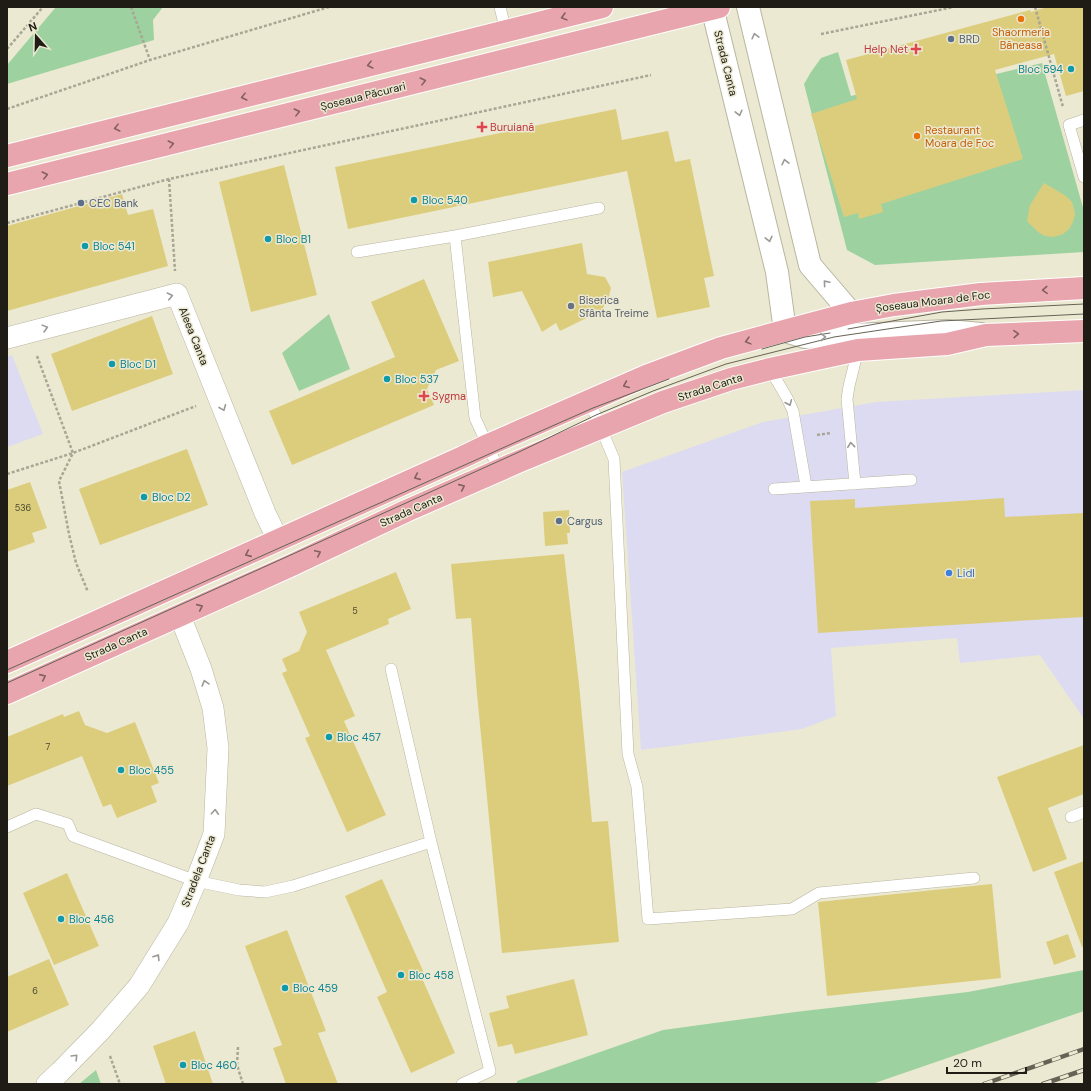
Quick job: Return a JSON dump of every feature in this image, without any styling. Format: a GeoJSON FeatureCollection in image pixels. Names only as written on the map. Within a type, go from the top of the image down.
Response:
{"type":"FeatureCollection","features":[{"type":"Feature","properties":{"kind":"main road"},"geometry":{"type":"LineString","coordinates":[[7,156],[506,32],[594,8]]}},
{"type":"Feature","properties":{"kind":"main road","name":"Șoseaua Păcurari"},"geometry":{"type":"LineString","coordinates":[[7,184],[714,8]]}},
{"type":"Feature","properties":{"kind":"main road","name":"Șoseaua Moara de Foc"},"geometry":{"type":"LineString","coordinates":[[786,330],[851,313],[894,305],[981,294],[1084,288]]}},
{"type":"Feature","properties":{"kind":"main road"},"geometry":{"type":"LineString","coordinates":[[7,662],[589,400],[646,376],[721,348],[786,330]]}},
{"type":"Feature","properties":{"kind":"main road"},"geometry":{"type":"LineString","coordinates":[[858,350],[947,344],[986,335],[1084,331]]}},
{"type":"Feature","properties":{"kind":"main road","name":"Strada Canta"},"geometry":{"type":"LineString","coordinates":[[7,693],[292,565],[406,511],[499,470],[663,402],[731,379],[825,356],[858,350]]}},
{"type":"Feature","properties":{"kind":"street"},"geometry":{"type":"LineString","coordinates":[[748,7],[810,265],[851,313]]}},
{"type":"Feature","properties":{"kind":"street","name":"Strada Canta"},"geometry":{"type":"LineString","coordinates":[[714,8],[777,272],[786,330]]}},
{"type":"Feature","properties":{"kind":"street","name":"Aleea Canta"},"geometry":{"type":"LineString","coordinates":[[7,338],[177,294],[265,513],[278,540]]}},
{"type":"Feature","properties":{"kind":"street"},"geometry":{"type":"LineString","coordinates":[[786,330],[805,337],[948,331],[986,335]]}},
{"type":"Feature","properties":{"kind":"street","name":"Stradela Canta"},"geometry":{"type":"LineString","coordinates":[[47,1084],[101,1030],[139,986],[178,923],[214,834],[218,748],[213,708],[202,669],[180,616]]}},
{"type":"Feature","properties":{"kind":"lane"},"geometry":{"type":"LineString","coordinates":[[500,7],[506,32]]}},
{"type":"Feature","properties":{"kind":"lane"},"geometry":{"type":"LineString","coordinates":[[1084,120],[1068,125],[1084,177]]}},
{"type":"Feature","properties":{"kind":"lane"},"geometry":{"type":"LineString","coordinates":[[357,252],[455,236],[599,208]]}},
{"type":"Feature","properties":{"kind":"lane"},"geometry":{"type":"LineString","coordinates":[[455,236],[475,418],[499,470]]}},
{"type":"Feature","properties":{"kind":"lane"},"geometry":{"type":"LineString","coordinates":[[855,484],[847,399],[858,350]]}},
{"type":"Feature","properties":{"kind":"lane"},"geometry":{"type":"LineString","coordinates":[[770,369],[793,411],[806,486]]}},
{"type":"Feature","properties":{"kind":"lane"},"geometry":{"type":"LineString","coordinates":[[589,400],[614,459],[628,754],[638,787],[648,919],[792,909],[819,893],[974,878]]}},
{"type":"Feature","properties":{"kind":"lane"},"geometry":{"type":"LineString","coordinates":[[774,489],[911,480]]}},
{"type":"Feature","properties":{"kind":"lane"},"geometry":{"type":"LineString","coordinates":[[391,669],[431,842],[490,1071],[462,1084]]}},
{"type":"Feature","properties":{"kind":"lane"},"geometry":{"type":"LineString","coordinates":[[1070,816],[1084,812]]}},
{"type":"Feature","properties":{"kind":"lane"},"geometry":{"type":"LineString","coordinates":[[7,827],[36,814],[68,824],[73,836],[196,881],[239,890],[266,892],[293,886],[431,842]]}},
{"type":"Feature","properties":{"kind":"path"},"geometry":{"type":"LineString","coordinates":[[7,48],[43,7]]}},
{"type":"Feature","properties":{"kind":"path"},"geometry":{"type":"LineString","coordinates":[[131,7],[150,60]]}},
{"type":"Feature","properties":{"kind":"path"},"geometry":{"type":"LineString","coordinates":[[7,109],[150,60],[329,7]]}},
{"type":"Feature","properties":{"kind":"path"},"geometry":{"type":"LineString","coordinates":[[821,34],[954,7]]}},
{"type":"Feature","properties":{"kind":"path"},"geometry":{"type":"LineString","coordinates":[[1035,7],[1068,125]]}},
{"type":"Feature","properties":{"kind":"path"},"geometry":{"type":"LineString","coordinates":[[7,223],[169,179],[651,74]]}},
{"type":"Feature","properties":{"kind":"path"},"geometry":{"type":"LineString","coordinates":[[169,179],[177,294]]}},
{"type":"Feature","properties":{"kind":"path"},"geometry":{"type":"LineString","coordinates":[[29,332],[73,453],[59,481],[76,563],[88,592]]}},
{"type":"Feature","properties":{"kind":"path"},"geometry":{"type":"LineString","coordinates":[[7,474],[73,453],[219,398]]}},
{"type":"Feature","properties":{"kind":"path"},"geometry":{"type":"LineString","coordinates":[[798,438],[849,430]]}},
{"type":"Feature","properties":{"kind":"path"},"geometry":{"type":"LineString","coordinates":[[238,1047],[237,1065],[243,1084]]}},
{"type":"Feature","properties":{"kind":"shaded area"},"geometry":{"type":"Polygon","coordinates":[[[12,355],[43,434],[7,447],[7,357],[12,355]]]}},
{"type":"Feature","properties":{"kind":"shaded area"},"geometry":{"type":"Polygon","coordinates":[[[1084,390],[1084,719],[1040,655],[960,663],[957,638],[831,648],[836,716],[802,729],[641,750],[622,472],[763,422],[876,402],[1084,390]]]}},
{"type":"Feature","properties":{"kind":"green space"},"geometry":{"type":"Polygon","coordinates":[[[56,7],[163,7],[153,20],[154,40],[7,84],[7,65],[56,7]]]}},
{"type":"Feature","properties":{"kind":"green space"},"geometry":{"type":"Polygon","coordinates":[[[838,52],[851,96],[957,69],[967,81],[1042,63],[1084,211],[1084,252],[875,265],[847,250],[804,84],[821,58],[838,52]]]}},
{"type":"Feature","properties":{"kind":"green space"},"geometry":{"type":"Polygon","coordinates":[[[329,314],[350,369],[299,391],[282,353],[329,314]]]}},
{"type":"Feature","properties":{"kind":"green space"},"geometry":{"type":"Polygon","coordinates":[[[1084,970],[1084,1011],[872,1084],[517,1084],[517,1081],[663,1030],[795,1012],[968,992],[1084,970]]]}},
{"type":"Feature","properties":{"kind":"green space"},"geometry":{"type":"Polygon","coordinates":[[[96,1070],[101,1084],[79,1084],[96,1070]]]}},
{"type":"Feature","properties":{"kind":"building"},"geometry":{"type":"Polygon","coordinates":[[[1047,7],[1084,7],[1084,91],[1066,96],[1054,54],[995,70],[1023,159],[881,204],[883,212],[859,219],[858,213],[844,217],[811,114],[857,99],[846,60],[1030,10],[1031,12],[1047,7]]]}},
{"type":"Feature","properties":{"kind":"building","name":"Bloc 540"},"geometry":{"type":"Polygon","coordinates":[[[616,109],[622,140],[668,131],[675,162],[690,159],[714,276],[704,278],[710,307],[657,318],[627,171],[348,229],[335,167],[616,109]]]}},
{"type":"Feature","properties":{"kind":"building","name":"Bloc B1"},"geometry":{"type":"Polygon","coordinates":[[[284,165],[317,295],[251,312],[219,182],[284,165]]]}},
{"type":"Feature","properties":{"kind":"building"},"geometry":{"type":"Polygon","coordinates":[[[1044,183],[1066,196],[1072,202],[1075,214],[1069,229],[1063,234],[1054,237],[1045,236],[1038,232],[1027,221],[1030,205],[1044,183]]]}},
{"type":"Feature","properties":{"kind":"building","name":"Bloc 541"},"geometry":{"type":"Polygon","coordinates":[[[122,194],[128,215],[153,209],[168,266],[7,311],[7,226],[122,194]]]}},
{"type":"Feature","properties":{"kind":"building"},"geometry":{"type":"Polygon","coordinates":[[[582,243],[587,274],[605,277],[611,288],[608,300],[601,311],[560,331],[556,323],[542,332],[522,291],[493,297],[488,262],[582,243]]]}},
{"type":"Feature","properties":{"kind":"building","name":"Bloc 537"},"geometry":{"type":"Polygon","coordinates":[[[424,279],[459,361],[436,370],[427,389],[434,405],[292,465],[269,411],[395,357],[371,302],[424,279]]]}},
{"type":"Feature","properties":{"kind":"building","name":"Bloc D1"},"geometry":{"type":"Polygon","coordinates":[[[152,316],[173,374],[72,411],[51,354],[152,316]]]}},
{"type":"Feature","properties":{"kind":"building","name":"Bloc D2"},"geometry":{"type":"Polygon","coordinates":[[[187,449],[208,505],[100,545],[79,489],[187,449]]]}},
{"type":"Feature","properties":{"kind":"building"},"geometry":{"type":"Polygon","coordinates":[[[30,482],[47,528],[32,533],[35,542],[7,552],[7,490],[30,482]]]}},
{"type":"Feature","properties":{"kind":"building","name":"Lidl"},"geometry":{"type":"Polygon","coordinates":[[[1004,498],[1005,517],[1084,513],[1084,617],[818,633],[810,501],[855,499],[855,508],[1004,498]]]}},
{"type":"Feature","properties":{"kind":"building"},"geometry":{"type":"Polygon","coordinates":[[[569,510],[570,533],[567,533],[568,544],[545,546],[543,512],[569,510]]]}},
{"type":"Feature","properties":{"kind":"building"},"geometry":{"type":"Polygon","coordinates":[[[564,554],[579,684],[592,822],[608,821],[619,942],[502,953],[471,618],[456,619],[451,564],[564,554]]]}},
{"type":"Feature","properties":{"kind":"building","name":"Bloc 457"},"geometry":{"type":"Polygon","coordinates":[[[396,572],[411,609],[388,619],[389,624],[326,650],[355,716],[344,721],[386,815],[347,832],[305,738],[310,736],[282,673],[287,671],[282,659],[299,651],[307,632],[299,612],[396,572]]]}},
{"type":"Feature","properties":{"kind":"building"},"geometry":{"type":"Polygon","coordinates":[[[79,711],[85,725],[107,733],[135,722],[159,783],[151,786],[157,802],[117,818],[111,804],[103,807],[82,756],[7,786],[7,737],[63,714],[64,717],[79,711]]]}},
{"type":"Feature","properties":{"kind":"building"},"geometry":{"type":"Polygon","coordinates":[[[1084,745],[1084,794],[1048,808],[1067,859],[1033,872],[997,777],[1084,745]]]}},
{"type":"Feature","properties":{"kind":"building"},"geometry":{"type":"Polygon","coordinates":[[[1084,861],[1084,946],[1082,947],[1054,872],[1084,861]]]}},
{"type":"Feature","properties":{"kind":"building","name":"Bloc 456"},"geometry":{"type":"Polygon","coordinates":[[[67,873],[99,946],[54,965],[23,893],[67,873]]]}},
{"type":"Feature","properties":{"kind":"building","name":"Bloc 458"},"geometry":{"type":"Polygon","coordinates":[[[382,879],[424,973],[421,976],[455,1053],[411,1073],[377,997],[387,992],[345,896],[382,879]]]}},
{"type":"Feature","properties":{"kind":"building"},"geometry":{"type":"Polygon","coordinates":[[[992,884],[1001,978],[827,996],[818,902],[992,884]]]}},
{"type":"Feature","properties":{"kind":"building","name":"Bloc 459"},"geometry":{"type":"Polygon","coordinates":[[[287,930],[326,1031],[318,1033],[338,1084],[286,1084],[273,1048],[282,1045],[245,946],[287,930]]]}},
{"type":"Feature","properties":{"kind":"building"},"geometry":{"type":"Polygon","coordinates":[[[1068,934],[1076,957],[1054,965],[1046,942],[1068,934]]]}},
{"type":"Feature","properties":{"kind":"building"},"geometry":{"type":"Polygon","coordinates":[[[49,959],[69,1005],[7,1032],[7,977],[49,959]]]}},
{"type":"Feature","properties":{"kind":"building"},"geometry":{"type":"Polygon","coordinates":[[[574,979],[588,1035],[515,1054],[512,1044],[498,1047],[489,1013],[509,1008],[506,996],[574,979]]]}},
{"type":"Feature","properties":{"kind":"building","name":"Bloc 460"},"geometry":{"type":"Polygon","coordinates":[[[195,1031],[213,1084],[166,1084],[153,1046],[195,1031]]]}},
{"type":"Feature","properties":{"kind":"tram line"},"geometry":{"type":"LineString","coordinates":[[848,329],[942,312],[1084,304]]}},
{"type":"Feature","properties":{"kind":"tram line"},"geometry":{"type":"LineString","coordinates":[[7,683],[519,452],[596,415],[653,391],[726,364],[834,337],[941,321],[1084,314]]}},
{"type":"Feature","properties":{"kind":"tram line"},"geometry":{"type":"LineString","coordinates":[[762,349],[805,337],[830,333]]}},
{"type":"Feature","properties":{"kind":"tram line"},"geometry":{"type":"LineString","coordinates":[[7,670],[593,408],[669,379]]}},
{"type":"Feature","properties":{"kind":"railway"},"geometry":{"type":"LineString","coordinates":[[984,1084],[1084,1049]]}},
{"type":"Feature","properties":{"kind":"railway"},"geometry":{"type":"LineString","coordinates":[[1043,1084],[1084,1070]]}},
{"type":"Feature","properties":{"kind":"place","name":"Shaormeria Băneasa"},"geometry":{"type":"Point","coordinates":[1021,19]}},
{"type":"Feature","properties":{"kind":"place","name":"BRD"},"geometry":{"type":"Point","coordinates":[951,39]}},
{"type":"Feature","properties":{"kind":"place","name":"Help Net"},"geometry":{"type":"Point","coordinates":[916,49]}},
{"type":"Feature","properties":{"kind":"place","name":"Bloc 594"},"geometry":{"type":"Point","coordinates":[1071,69]}},
{"type":"Feature","properties":{"kind":"place","name":"Buruiană"},"geometry":{"type":"Point","coordinates":[482,127]}},
{"type":"Feature","properties":{"kind":"place","name":"Restaurant Moara de Foc"},"geometry":{"type":"Point","coordinates":[917,136]}},
{"type":"Feature","properties":{"kind":"place","name":"Bloc 540"},"geometry":{"type":"Point","coordinates":[414,200]}},
{"type":"Feature","properties":{"kind":"place","name":"CEC Bank"},"geometry":{"type":"Point","coordinates":[81,203]}},
{"type":"Feature","properties":{"kind":"place","name":"Bloc B1"},"geometry":{"type":"Point","coordinates":[268,239]}},
{"type":"Feature","properties":{"kind":"place","name":"Bloc 541"},"geometry":{"type":"Point","coordinates":[85,246]}},
{"type":"Feature","properties":{"kind":"place","name":"Biserica Sfânta Treime"},"geometry":{"type":"Point","coordinates":[571,306]}},
{"type":"Feature","properties":{"kind":"place","name":"Bloc D1"},"geometry":{"type":"Point","coordinates":[112,364]}},
{"type":"Feature","properties":{"kind":"place","name":"Bloc 537"},"geometry":{"type":"Point","coordinates":[387,379]}},
{"type":"Feature","properties":{"kind":"place","name":"Sygma"},"geometry":{"type":"Point","coordinates":[424,396]}},
{"type":"Feature","properties":{"kind":"place","name":"Bloc D2"},"geometry":{"type":"Point","coordinates":[144,497]}},
{"type":"Feature","properties":{"kind":"place","name":"Cargus"},"geometry":{"type":"Point","coordinates":[559,521]}},
{"type":"Feature","properties":{"kind":"place","name":"Lidl"},"geometry":{"type":"Point","coordinates":[949,573]}},
{"type":"Feature","properties":{"kind":"place","name":"Bloc 457"},"geometry":{"type":"Point","coordinates":[329,737]}},
{"type":"Feature","properties":{"kind":"place","name":"Bloc 455"},"geometry":{"type":"Point","coordinates":[121,770]}},
{"type":"Feature","properties":{"kind":"place","name":"Bloc 456"},"geometry":{"type":"Point","coordinates":[61,919]}},
{"type":"Feature","properties":{"kind":"place","name":"Bloc 458"},"geometry":{"type":"Point","coordinates":[401,975]}},
{"type":"Feature","properties":{"kind":"place","name":"Bloc 459"},"geometry":{"type":"Point","coordinates":[285,988]}},
{"type":"Feature","properties":{"kind":"place","name":"Bloc 460"},"geometry":{"type":"Point","coordinates":[183,1065]}}]}
